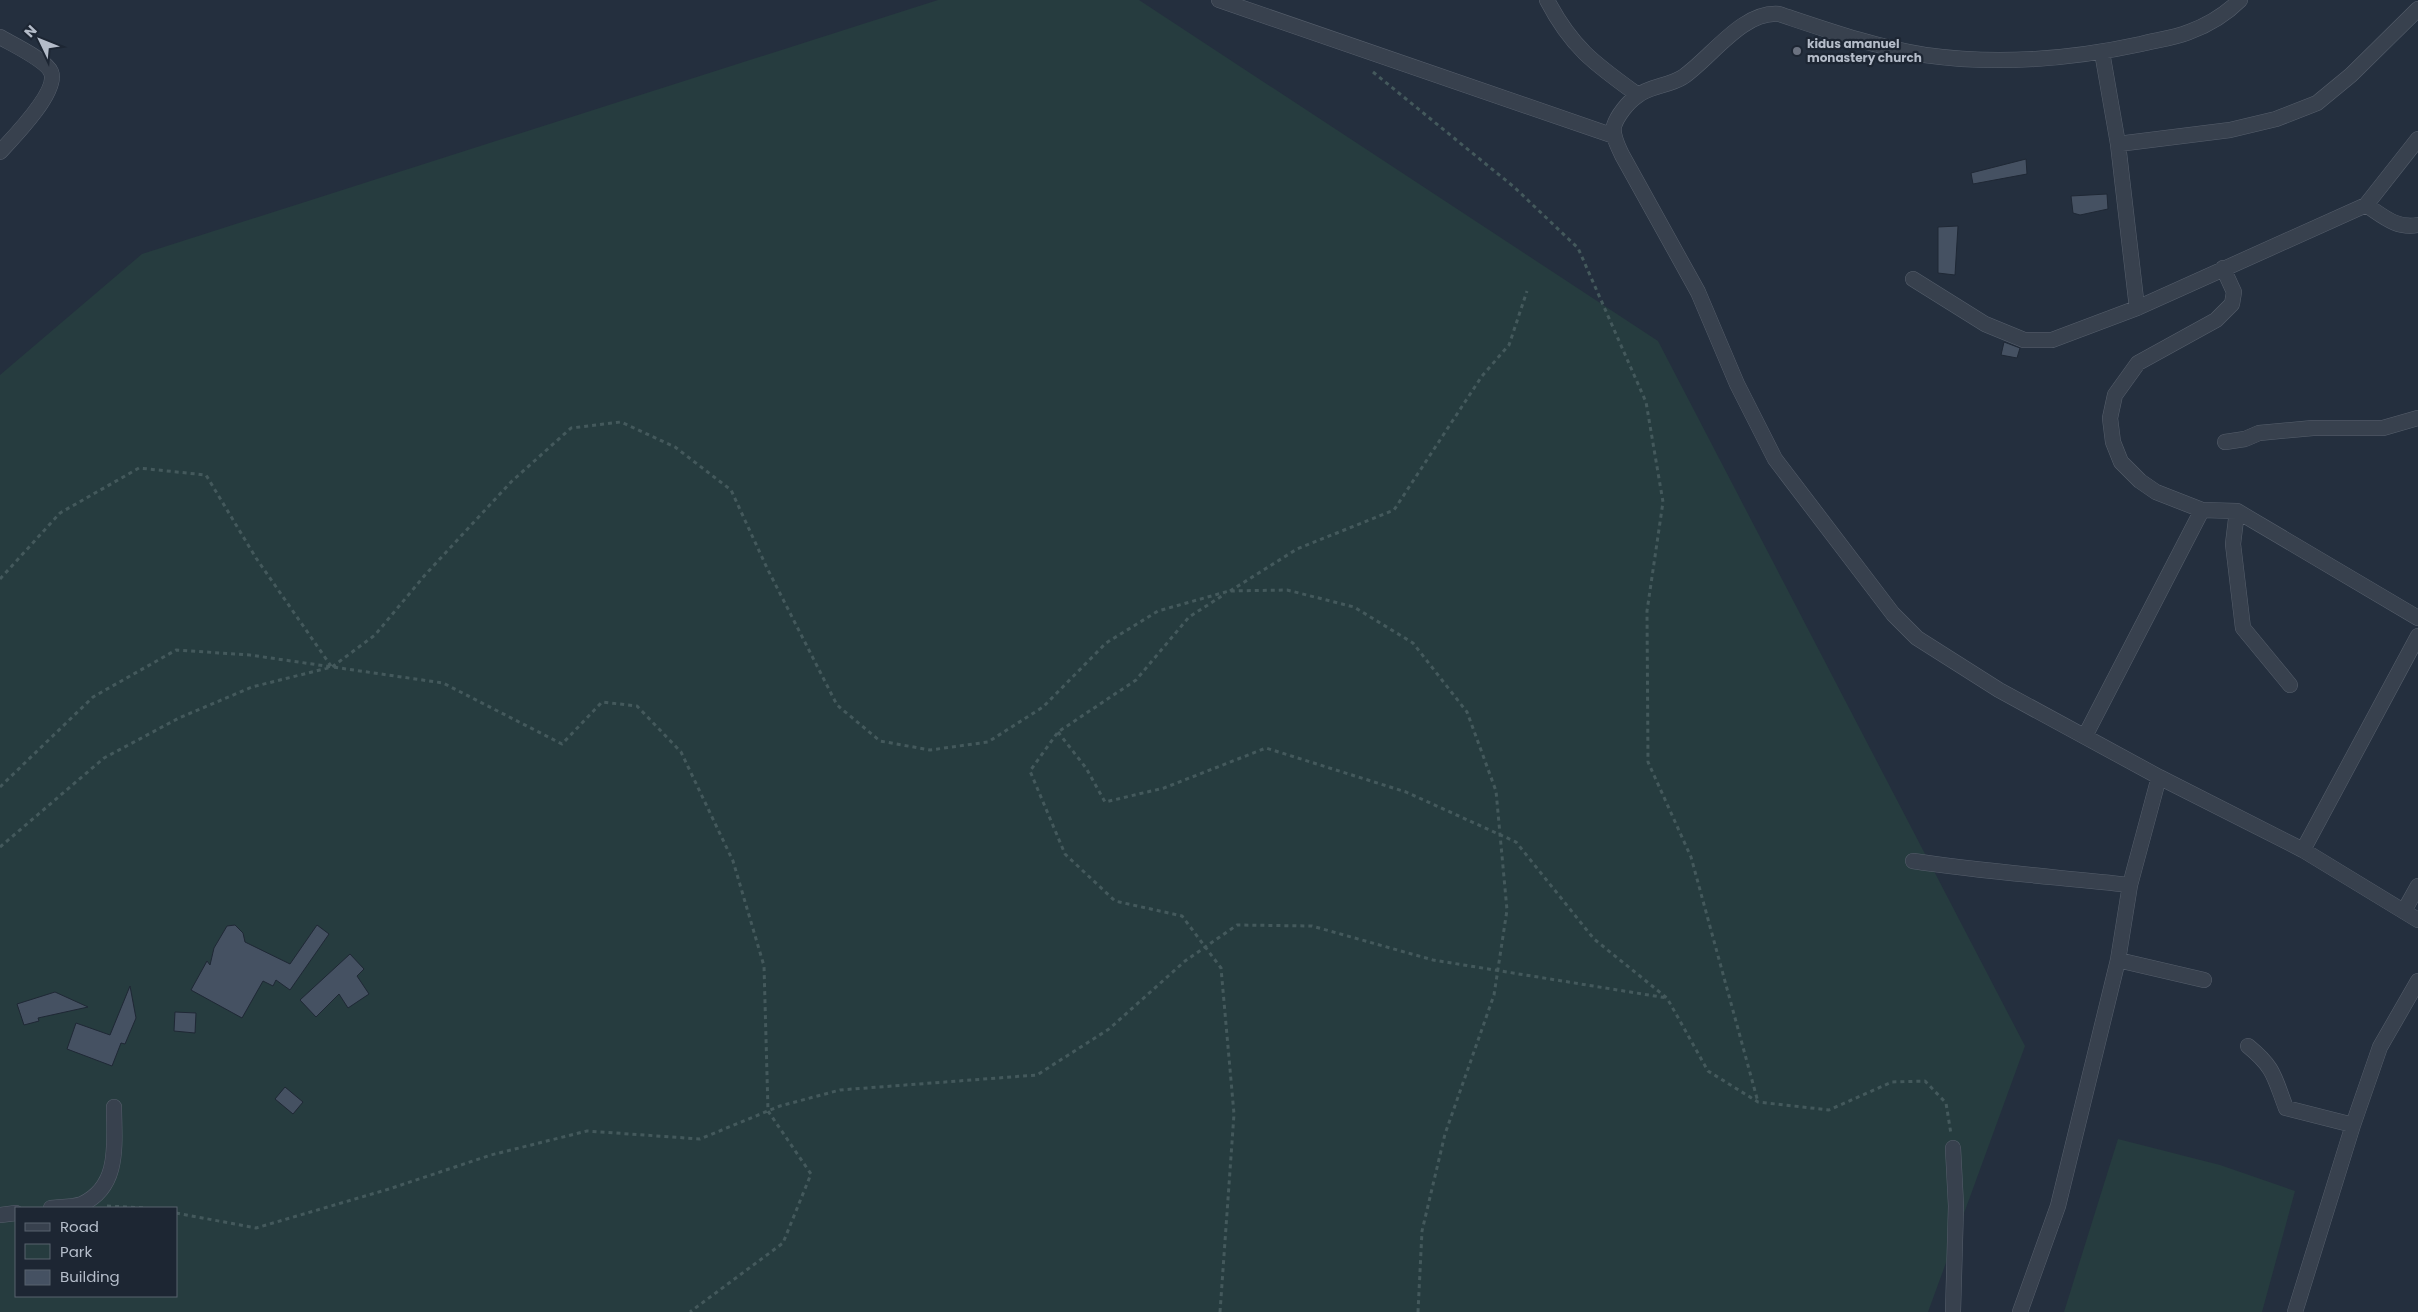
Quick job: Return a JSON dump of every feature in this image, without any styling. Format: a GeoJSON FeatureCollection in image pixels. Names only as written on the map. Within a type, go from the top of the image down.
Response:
{"type":"FeatureCollection","features":[{"type":"Feature","properties":{"kind":"street"},"geometry":{"type":"LineString","coordinates":[[1219,0],[1614,136]]}},
{"type":"Feature","properties":{"kind":"street"},"geometry":{"type":"LineString","coordinates":[[1547,0],[1561,27],[1591,61],[1633,99]]}},
{"type":"Feature","properties":{"kind":"street"},"geometry":{"type":"LineString","coordinates":[[2240,0],[2212,22],[2188,33],[2102,52],[2002,59],[1934,56],[1873,44],[1779,14],[1767,13],[1755,17],[1741,27],[1681,78],[1633,99],[1614,127],[1614,136],[1622,155],[1698,292],[1737,384],[1775,460],[1887,607],[1917,638],[1999,690],[2159,777],[2303,850],[2418,920]]}},
{"type":"Feature","properties":{"kind":"street"},"geometry":{"type":"LineString","coordinates":[[2118,144],[2230,130],[2276,119],[2317,104],[2351,75],[2418,9]]}},
{"type":"Feature","properties":{"kind":"street"},"geometry":{"type":"LineString","coordinates":[[0,37],[41,62],[51,71],[53,80],[46,96],[0,152]]}},
{"type":"Feature","properties":{"kind":"street"},"geometry":{"type":"LineString","coordinates":[[2102,52],[2118,144],[2137,308]]}},
{"type":"Feature","properties":{"kind":"street"},"geometry":{"type":"LineString","coordinates":[[1913,278],[1985,324],[2024,340],[2052,340],[2137,308],[2366,204],[2418,139]]}},
{"type":"Feature","properties":{"kind":"street"},"geometry":{"type":"LineString","coordinates":[[2366,204],[2403,227],[2418,225]]}},
{"type":"Feature","properties":{"kind":"street"},"geometry":{"type":"LineString","coordinates":[[2223,268],[2234,292],[2232,304],[2216,320],[2138,363],[2115,395],[2110,418],[2113,442],[2121,462],[2140,481],[2156,492],[2202,510],[2237,511],[2418,618]]}},
{"type":"Feature","properties":{"kind":"street"},"geometry":{"type":"LineString","coordinates":[[2225,442],[2245,439],[2258,433],[2313,428],[2383,428],[2418,418]]}},
{"type":"Feature","properties":{"kind":"street"},"geometry":{"type":"LineString","coordinates":[[2085,736],[2202,510]]}},
{"type":"Feature","properties":{"kind":"street"},"geometry":{"type":"LineString","coordinates":[[2237,511],[2233,544],[2243,628],[2290,685]]}},
{"type":"Feature","properties":{"kind":"street"},"geometry":{"type":"LineString","coordinates":[[2303,850],[2418,636]]}},
{"type":"Feature","properties":{"kind":"street"},"geometry":{"type":"LineString","coordinates":[[2020,1312],[2058,1206],[2118,960],[2130,885],[2159,777]]}},
{"type":"Feature","properties":{"kind":"street"},"geometry":{"type":"LineString","coordinates":[[1913,861],[1973,870],[2036,874],[2130,885]]}},
{"type":"Feature","properties":{"kind":"street"},"geometry":{"type":"LineString","coordinates":[[2404,911],[2418,886]]}},
{"type":"Feature","properties":{"kind":"street"},"geometry":{"type":"LineString","coordinates":[[2118,960],[2204,980]]}},
{"type":"Feature","properties":{"kind":"street"},"geometry":{"type":"LineString","coordinates":[[2295,1312],[2353,1125],[2380,1047],[2418,981]]}},
{"type":"Feature","properties":{"kind":"street"},"geometry":{"type":"LineString","coordinates":[[2248,1046],[2266,1061],[2274,1074],[2286,1108],[2353,1125]]}},
{"type":"Feature","properties":{"kind":"street"},"geometry":{"type":"LineString","coordinates":[[58,1207],[81,1204],[101,1190],[114,1163],[114,1107]]}},
{"type":"Feature","properties":{"kind":"street"},"geometry":{"type":"LineString","coordinates":[[1953,1148],[1956,1206],[1953,1312]]}},
{"type":"Feature","properties":{"kind":"street"},"geometry":{"type":"LineString","coordinates":[[0,1215],[15,1213]]}},
{"type":"Feature","properties":{"kind":"path"},"geometry":{"type":"LineString","coordinates":[[1370,70],[1514,187],[1578,248],[1646,402],[1663,502],[1647,612],[1648,762],[1691,857],[1758,1102]]}},
{"type":"Feature","properties":{"kind":"path"},"geometry":{"type":"LineString","coordinates":[[1220,1312],[1234,1114],[1221,968],[1182,916],[1116,901],[1065,854],[1030,771],[1058,732],[1136,680],[1189,616],[1297,549],[1394,510],[1482,376],[1509,345],[1527,291]]}},
{"type":"Feature","properties":{"kind":"path"},"geometry":{"type":"LineString","coordinates":[[0,847],[104,758],[179,718],[252,687],[332,667],[375,634],[425,574],[511,482],[571,428],[621,422],[675,447],[731,490],[766,568],[838,705],[880,742],[930,750],[988,742],[1043,707],[1106,643],[1158,611],[1229,592],[1287,590],[1354,607],[1413,643],[1467,712],[1496,791],[1500,835],[1506,910],[1494,995],[1446,1134],[1422,1231],[1418,1312]]}},
{"type":"Feature","properties":{"kind":"path"},"geometry":{"type":"LineString","coordinates":[[0,579],[60,513],[139,468],[206,475],[256,558],[332,667]]}},
{"type":"Feature","properties":{"kind":"path"},"geometry":{"type":"LineString","coordinates":[[0,787],[93,697],[176,650],[250,655],[444,683],[562,744],[602,702],[637,706],[681,752],[733,861],[764,966],[768,1111],[811,1174],[784,1243],[690,1312]]}},
{"type":"Feature","properties":{"kind":"path"},"geometry":{"type":"LineString","coordinates":[[1058,732],[1086,768],[1106,802],[1164,788],[1266,748],[1406,792],[1516,842],[1594,938],[1667,998],[1708,1071],[1758,1102],[1829,1110],[1892,1082],[1925,1081],[1946,1103],[1953,1148]]}},
{"type":"Feature","properties":{"kind":"path"},"geometry":{"type":"LineString","coordinates":[[178,1213],[256,1228],[389,1189],[491,1155],[587,1131],[700,1138],[768,1111],[840,1090],[1036,1075],[1108,1029],[1185,961],[1237,925],[1312,926],[1433,960],[1667,998]]}},
{"type":"Feature","properties":{"kind":"path"},"geometry":{"type":"LineString","coordinates":[[81,1204],[130,1207]]}},
{"type":"Feature","properties":{"kind":"green space"},"geometry":{"type":"Polygon","coordinates":[[[938,0],[1139,0],[1658,341],[2025,1046],[1928,1312],[0,1312],[0,375],[142,254],[938,0]]]}},
{"type":"Feature","properties":{"kind":"green space"},"geometry":{"type":"Polygon","coordinates":[[[2118,1139],[2220,1165],[2295,1191],[2262,1312],[2064,1312],[2118,1139]]]}},
{"type":"Feature","properties":{"kind":"building"},"geometry":{"type":"Polygon","coordinates":[[[2026,159],[2027,174],[1973,184],[1971,173],[2026,159]]]}},
{"type":"Feature","properties":{"kind":"building"},"geometry":{"type":"Polygon","coordinates":[[[2107,194],[2108,209],[2080,215],[2073,213],[2071,196],[2107,194]]]}},
{"type":"Feature","properties":{"kind":"building"},"geometry":{"type":"Polygon","coordinates":[[[1958,226],[1955,275],[1938,273],[1938,227],[1958,226]]]}},
{"type":"Feature","properties":{"kind":"building"},"geometry":{"type":"Polygon","coordinates":[[[2004,342],[2020,348],[2017,358],[2001,355],[2004,342]]]}},
{"type":"Feature","properties":{"kind":"building"},"geometry":{"type":"Polygon","coordinates":[[[235,925],[243,933],[245,942],[290,964],[317,925],[329,934],[290,990],[276,980],[273,986],[263,981],[242,1018],[191,990],[207,961],[210,965],[214,948],[227,926],[235,925]]]}},
{"type":"Feature","properties":{"kind":"building"},"geometry":{"type":"Polygon","coordinates":[[[350,954],[364,969],[357,976],[369,994],[348,1008],[339,994],[316,1017],[300,1000],[350,954]]]}},
{"type":"Feature","properties":{"kind":"building"},"geometry":{"type":"Polygon","coordinates":[[[130,986],[136,1018],[125,1044],[121,1043],[112,1066],[67,1049],[76,1023],[110,1035],[130,986]]]}},
{"type":"Feature","properties":{"kind":"building"},"geometry":{"type":"Polygon","coordinates":[[[55,992],[88,1007],[38,1018],[39,1021],[24,1025],[17,1004],[55,992]]]}},
{"type":"Feature","properties":{"kind":"building"},"geometry":{"type":"Polygon","coordinates":[[[175,1012],[196,1013],[195,1033],[174,1031],[175,1012]]]}},
{"type":"Feature","properties":{"kind":"building"},"geometry":{"type":"Polygon","coordinates":[[[285,1087],[303,1102],[293,1114],[275,1099],[285,1087]]]}},
{"type":"Feature","properties":{"kind":"place","name":"kidus amanuel monastery church"},"geometry":{"type":"Point","coordinates":[1797,51]}}]}
